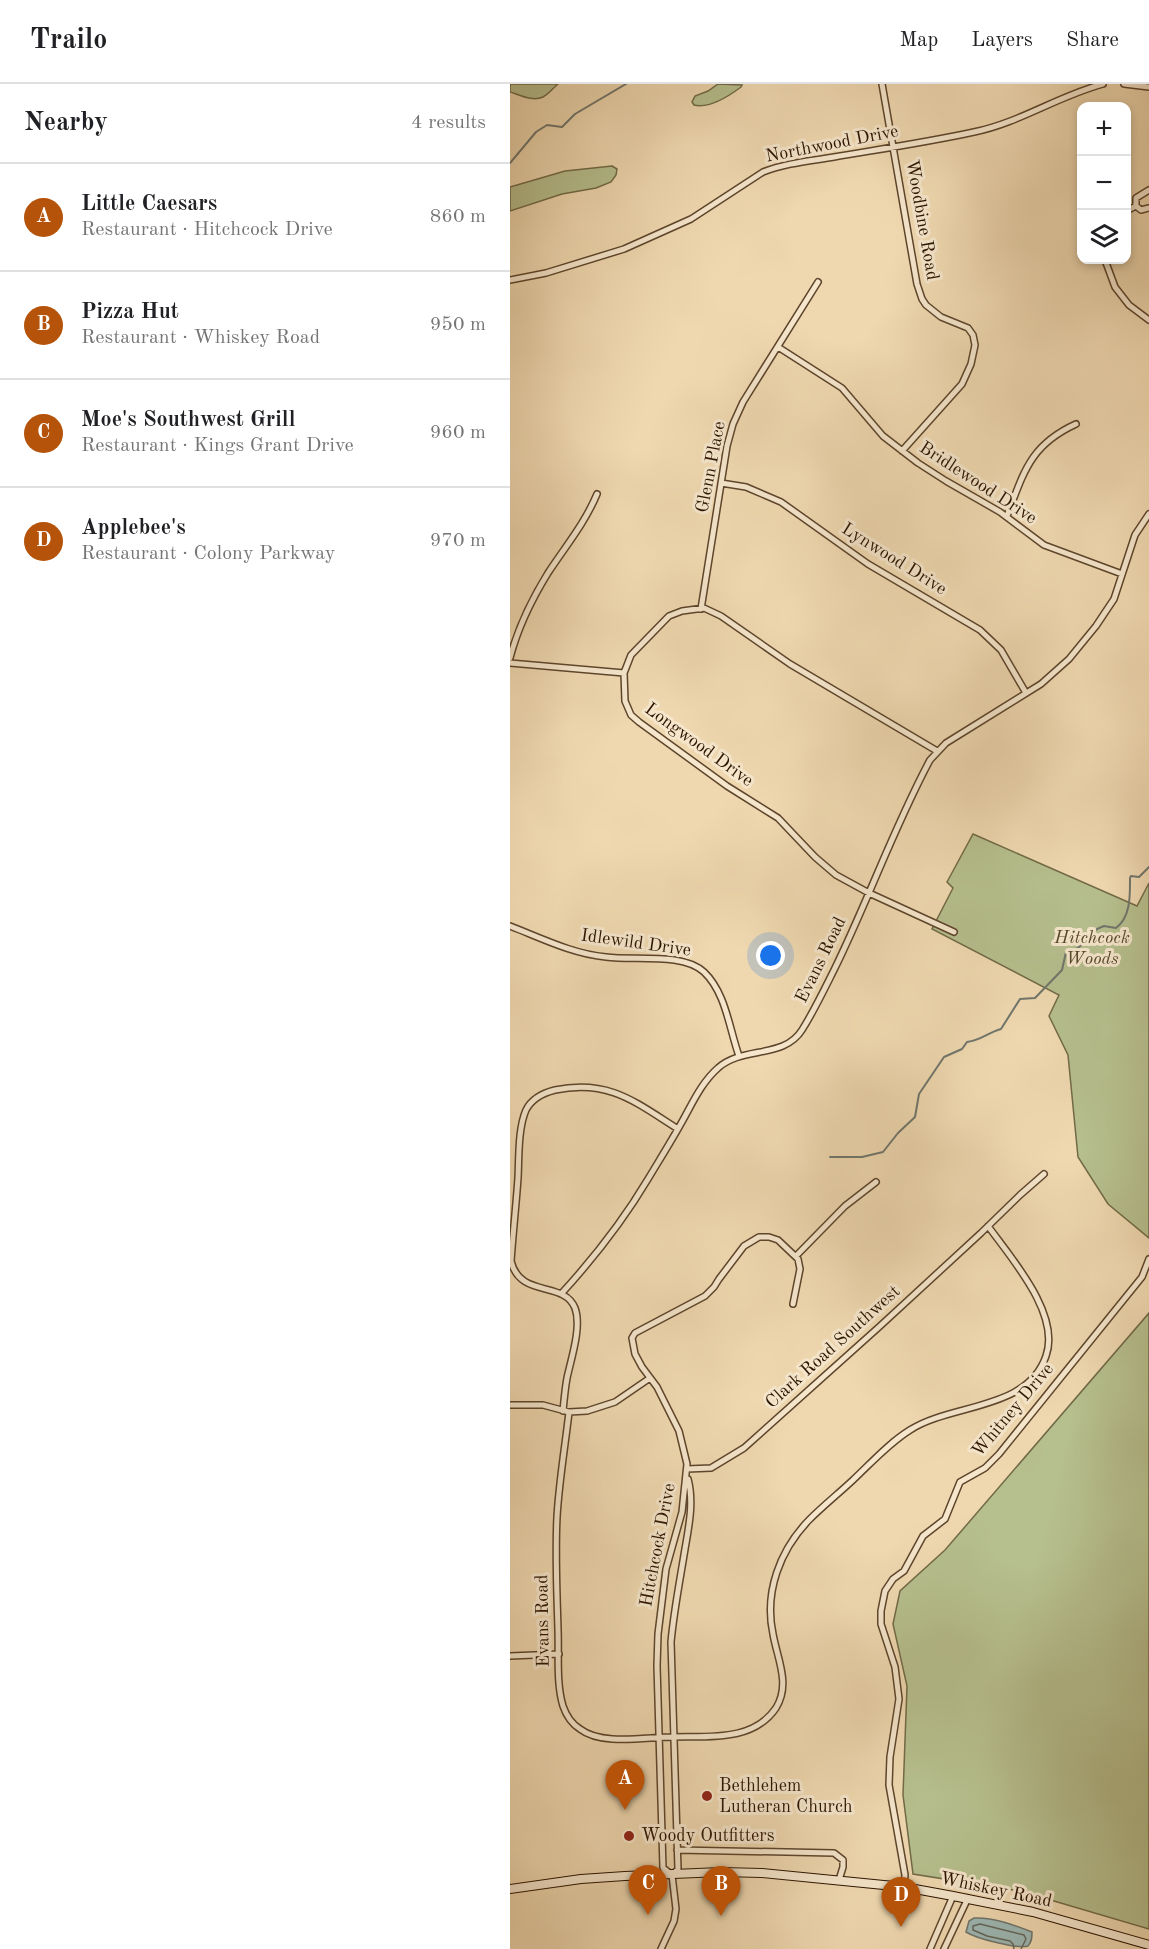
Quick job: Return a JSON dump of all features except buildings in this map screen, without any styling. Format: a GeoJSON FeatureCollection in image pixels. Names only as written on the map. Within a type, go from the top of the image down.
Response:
{"type":"FeatureCollection","features":[{"type":"Feature","properties":{"kind":"main road","name":"Whiskey Road"},"geometry":{"type":"LineString","coordinates":[[510,1889],[581,1879],[722,1872],[762,1873],[904,1887],[968,1898],[1033,1912],[1138,1946],[1149,1945]]}},
{"type":"Feature","properties":{"kind":"street","name":"Woodbine Road"},"geometry":{"type":"LineString","coordinates":[[882,84],[917,284],[922,299],[941,317],[968,328],[973,335],[975,345],[971,364],[962,384],[902,452]]}},
{"type":"Feature","properties":{"kind":"street","name":"Northwood Drive"},"geometry":{"type":"LineString","coordinates":[[510,280],[546,273],[624,249],[691,219],[763,172],[773,168],[987,129],[1070,94],[1103,84]]}},
{"type":"Feature","properties":{"kind":"street"},"geometry":{"type":"LineString","coordinates":[[1124,84],[1149,87]]}},
{"type":"Feature","properties":{"kind":"street"},"geometry":{"type":"LineString","coordinates":[[1136,206],[1136,198],[1149,190]]}},
{"type":"Feature","properties":{"kind":"street"},"geometry":{"type":"LineString","coordinates":[[1136,206],[1141,210],[1149,208]]}},
{"type":"Feature","properties":{"kind":"street"},"geometry":{"type":"LineString","coordinates":[[1128,210],[1136,206]]}},
{"type":"Feature","properties":{"kind":"street"},"geometry":{"type":"LineString","coordinates":[[1106,264],[1115,287],[1129,305],[1149,320]]}},
{"type":"Feature","properties":{"kind":"street","name":"Glenn Place"},"geometry":{"type":"LineString","coordinates":[[701,609],[730,435],[738,412],[818,282]]}},
{"type":"Feature","properties":{"kind":"street","name":"Bridlewood Drive"},"geometry":{"type":"LineString","coordinates":[[778,347],[839,385],[873,426],[902,452],[946,481],[1007,516],[1044,544],[1122,574]]}},
{"type":"Feature","properties":{"kind":"street"},"geometry":{"type":"LineString","coordinates":[[1007,516],[1036,453],[1058,433],[1076,424]]}},
{"type":"Feature","properties":{"kind":"street","name":"Lynwood Drive"},"geometry":{"type":"LineString","coordinates":[[721,483],[746,487],[780,502],[868,564],[980,630],[1001,651],[1026,693]]}},
{"type":"Feature","properties":{"kind":"street"},"geometry":{"type":"LineString","coordinates":[[510,658],[534,597],[583,521],[597,494]]}},
{"type":"Feature","properties":{"kind":"street","name":"Evans Road"},"geometry":{"type":"LineString","coordinates":[[988,1226],[1026,1279],[1046,1321],[1049,1341],[1047,1355],[1040,1367],[1020,1387],[1004,1396],[934,1419],[910,1430],[812,1517],[787,1550],[772,1590],[771,1623],[783,1685],[781,1698],[775,1710],[756,1726],[735,1734],[709,1737],[599,1738],[579,1729],[563,1706],[559,1654],[557,1519],[567,1380],[577,1319],[572,1302],[561,1294],[618,1226],[711,1074],[726,1061],[775,1049],[800,1033],[856,924],[926,767],[946,743],[1056,672],[1089,635],[1114,598],[1135,535],[1149,514]]}},
{"type":"Feature","properties":{"kind":"street"},"geometry":{"type":"LineString","coordinates":[[510,663],[624,673],[631,655],[669,616],[682,611],[701,609],[714,612],[790,664],[937,751]]}},
{"type":"Feature","properties":{"kind":"street","name":"Longwood Drive"},"geometry":{"type":"LineString","coordinates":[[624,673],[625,701],[631,715],[727,786],[778,818],[827,868],[869,893],[954,932]]}},
{"type":"Feature","properties":{"kind":"street","name":"Idlewild Drive"},"geometry":{"type":"LineString","coordinates":[[510,926],[597,956],[681,960],[698,967],[707,975],[720,997],[739,1056]]}},
{"type":"Feature","properties":{"kind":"street"},"geometry":{"type":"LineString","coordinates":[[561,1294],[530,1285],[518,1275],[511,1261],[512,1223],[523,1118],[528,1106],[543,1093],[573,1088],[603,1088],[619,1094],[678,1129]]}},
{"type":"Feature","properties":{"kind":"street","name":"Clark Road Southwest"},"geometry":{"type":"LineString","coordinates":[[687,1472],[711,1468],[744,1448],[1044,1174]]}},
{"type":"Feature","properties":{"kind":"street"},"geometry":{"type":"LineString","coordinates":[[796,1256],[845,1206],[876,1182]]}},
{"type":"Feature","properties":{"kind":"street"},"geometry":{"type":"LineString","coordinates":[[687,1472],[685,1452],[679,1431],[657,1386],[635,1354],[632,1341],[635,1333],[710,1292],[744,1246],[752,1240],[764,1237],[774,1238],[796,1256],[800,1269],[793,1304]]}},
{"type":"Feature","properties":{"kind":"street","name":"Whitney Drive"},"geometry":{"type":"LineString","coordinates":[[904,1887],[905,1875],[889,1785],[890,1757],[899,1699],[895,1667],[881,1624],[885,1591],[904,1570],[923,1536],[945,1519],[960,1482],[985,1468],[999,1454],[1142,1277],[1149,1259]]}},
{"type":"Feature","properties":{"kind":"street"},"geometry":{"type":"LineString","coordinates":[[510,1404],[543,1405],[566,1411],[587,1411],[624,1398],[650,1378]]}},
{"type":"Feature","properties":{"kind":"street","name":"Hitchcock Drive"},"geometry":{"type":"LineString","coordinates":[[687,1472],[691,1502],[672,1642],[678,1869],[672,1875],[663,1868],[657,1666],[660,1605],[666,1569],[682,1512],[687,1472]]}},
{"type":"Feature","properties":{"kind":"street"},"geometry":{"type":"LineString","coordinates":[[510,1656],[559,1654]]}},
{"type":"Feature","properties":{"kind":"street"},"geometry":{"type":"LineString","coordinates":[[677,1850],[834,1853],[843,1860],[839,1880]]}},
{"type":"Feature","properties":{"kind":"street"},"geometry":{"type":"LineString","coordinates":[[662,1949],[674,1921],[676,1910],[672,1875]]}},
{"type":"Feature","properties":{"kind":"street"},"geometry":{"type":"LineString","coordinates":[[930,1949],[953,1896]]}},
{"type":"Feature","properties":{"kind":"street"},"geometry":{"type":"LineString","coordinates":[[944,1949],[968,1898]]}},
{"type":"Feature","properties":{"kind":"green space"},"geometry":{"type":"Polygon","coordinates":[[[510,84],[558,84],[545,96],[535,99],[510,92],[510,84]]]}},
{"type":"Feature","properties":{"kind":"green space"},"geometry":{"type":"Polygon","coordinates":[[[718,84],[742,85],[719,101],[700,106],[694,105],[692,102],[695,96],[718,84]]]}},
{"type":"Feature","properties":{"kind":"green space"},"geometry":{"type":"Polygon","coordinates":[[[612,166],[617,169],[611,182],[596,188],[562,194],[510,211],[510,187],[565,171],[612,166]]]}},
{"type":"Feature","properties":{"kind":"green space","name":"Hitchcock Woods"},"geometry":{"type":"Polygon","coordinates":[[[973,834],[1137,906],[1149,883],[1149,1238],[1108,1204],[1078,1157],[1068,1055],[1049,1016],[1059,995],[932,929],[953,888],[947,882],[973,834]]]}},
{"type":"Feature","properties":{"kind":"green space"},"geometry":{"type":"Polygon","coordinates":[[[1149,1313],[1149,1929],[1020,1891],[913,1874],[903,1795],[907,1686],[893,1624],[900,1591],[945,1550],[1149,1313]]]}},
{"type":"Feature","properties":{"kind":"water"},"geometry":{"type":"Polygon","coordinates":[[[974,1918],[1011,1924],[1032,1932],[1032,1938],[1028,1946],[1023,1947],[979,1938],[966,1932],[969,1921],[974,1918]]]}},
{"type":"Feature","properties":{"kind":"waterway"},"geometry":{"type":"LineString","coordinates":[[510,163],[536,132],[547,125],[562,127],[575,114],[626,84]]}},
{"type":"Feature","properties":{"kind":"waterway"},"geometry":{"type":"LineString","coordinates":[[830,1157],[862,1157],[883,1152],[915,1117],[919,1094],[944,1057],[962,1049],[967,1042],[1001,1029],[1020,999],[1035,998],[1062,970],[1066,952],[1078,948],[1097,929],[1104,926],[1116,928],[1127,912],[1131,876],[1139,877],[1149,867]]}},
{"type":"Feature","properties":{"kind":"place","name":"Bethlehem Lutheran Church"},"geometry":{"type":"Point","coordinates":[707,1796]}},
{"type":"Feature","properties":{"kind":"place","name":"Little Caesars"},"geometry":{"type":"Point","coordinates":[625,1810]}},
{"type":"Feature","properties":{"kind":"place","name":"Woody Outfitters"},"geometry":{"type":"Point","coordinates":[629,1836]}},
{"type":"Feature","properties":{"kind":"place","name":"Moe's Southwest Grill"},"geometry":{"type":"Point","coordinates":[648,1915]}},
{"type":"Feature","properties":{"kind":"place","name":"Pizza Hut"},"geometry":{"type":"Point","coordinates":[721,1916]}},
{"type":"Feature","properties":{"kind":"place","name":"Applebee's"},"geometry":{"type":"Point","coordinates":[901,1927]}}]}
